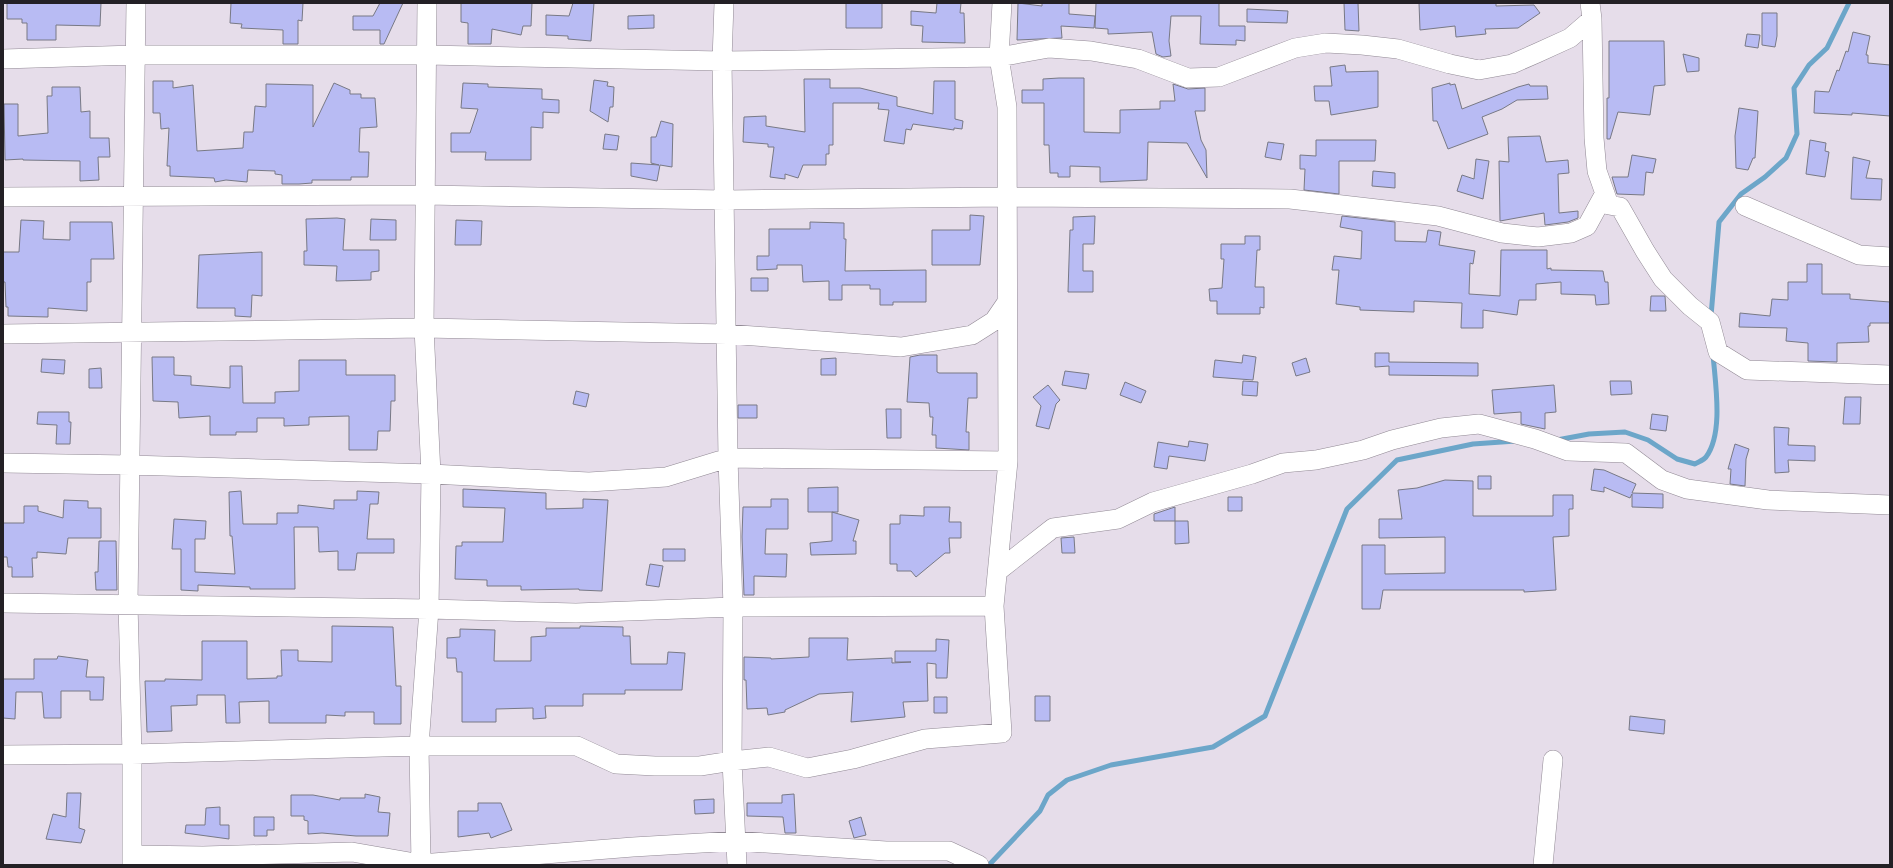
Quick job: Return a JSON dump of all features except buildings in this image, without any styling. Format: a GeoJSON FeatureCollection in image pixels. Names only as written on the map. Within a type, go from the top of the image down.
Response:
{"type":"FeatureCollection","features":[{"type":"Feature","properties":{"kind":"street"},"geometry":{"type":"LineString","coordinates":[[136,3],[128,604],[132,754],[132,860],[352,852],[421,864],[633,847],[736,841],[886,851],[948,851],[979,865]]}},
{"type":"Feature","properties":{"kind":"street"},"geometry":{"type":"LineString","coordinates":[[421,864],[419,746],[429,608],[431,474],[424,328],[427,3]]}},
{"type":"Feature","properties":{"kind":"street"},"geometry":{"type":"LineString","coordinates":[[724,3],[722,61],[728,458],[733,607],[732,761],[737,865]]}},
{"type":"Feature","properties":{"kind":"street"},"geometry":{"type":"LineString","coordinates":[[3,755],[132,754],[419,746],[577,746],[616,764],[700,766],[732,761],[769,758],[806,768],[854,759],[925,739],[1002,733],[994,606],[1008,461],[1007,107],[998,57],[1002,3]]}},
{"type":"Feature","properties":{"kind":"street"},"geometry":{"type":"LineString","coordinates":[[3,59],[135,55],[427,54],[722,61],[998,57],[1048,48],[1091,51],[1138,59],[1188,78],[1219,77],[1295,48],[1326,43],[1398,49],[1450,64],[1479,70],[1512,64],[1570,38],[1591,11]]}},
{"type":"Feature","properties":{"kind":"street"},"geometry":{"type":"LineString","coordinates":[[1591,11],[1594,138],[1597,171],[1609,205],[1620,207],[1645,251],[1663,278],[1690,306],[1710,322],[1718,352],[1747,370],[1890,375]]}},
{"type":"Feature","properties":{"kind":"street"},"geometry":{"type":"LineString","coordinates":[[3,198],[425,195],[725,200],[1007,197],[1290,199],[1438,216],[1502,233],[1538,237],[1571,233],[1588,226],[1605,193]]}},
{"type":"Feature","properties":{"kind":"street"},"geometry":{"type":"LineString","coordinates":[[1745,206],[1859,255],[1890,257]]}},
{"type":"Feature","properties":{"kind":"street"},"geometry":{"type":"LineString","coordinates":[[3,334],[424,328],[727,334],[901,347],[972,336],[994,321],[1007,302]]}},
{"type":"Feature","properties":{"kind":"street"},"geometry":{"type":"LineString","coordinates":[[998,571],[1053,528],[1118,519],[1153,502],[1252,474],[1283,463],[1316,460],[1363,450],[1392,440],[1441,428],[1479,424],[1535,439],[1568,451],[1626,453],[1662,480],[1688,489],[1768,500],[1890,505]]}},
{"type":"Feature","properties":{"kind":"street"},"geometry":{"type":"LineString","coordinates":[[3,463],[130,465],[431,474],[589,482],[666,477],[728,458],[1008,461]]}},
{"type":"Feature","properties":{"kind":"street"},"geometry":{"type":"LineString","coordinates":[[3,603],[429,608],[576,613],[733,607],[994,606]]}},
{"type":"Feature","properties":{"kind":"street"},"geometry":{"type":"LineString","coordinates":[[1543,865],[1553,760]]}},
{"type":"Feature","properties":{"kind":"waterway"},"geometry":{"type":"LineString","coordinates":[[1711,316],[1719,222],[1741,194],[1765,177],[1786,158],[1797,134],[1794,88],[1809,65],[1827,48],[1849,3]]}},
{"type":"Feature","properties":{"kind":"waterway"},"geometry":{"type":"LineString","coordinates":[[1557,440],[1589,434],[1625,432],[1648,440],[1677,459],[1695,464],[1701,461],[1706,457],[1712,447],[1717,421],[1713,354]]}},
{"type":"Feature","properties":{"kind":"waterway"},"geometry":{"type":"LineString","coordinates":[[989,865],[1040,811],[1048,795],[1067,780],[1111,765],[1213,747],[1265,716],[1347,509],[1397,460],[1473,444],[1516,441]]}}]}
